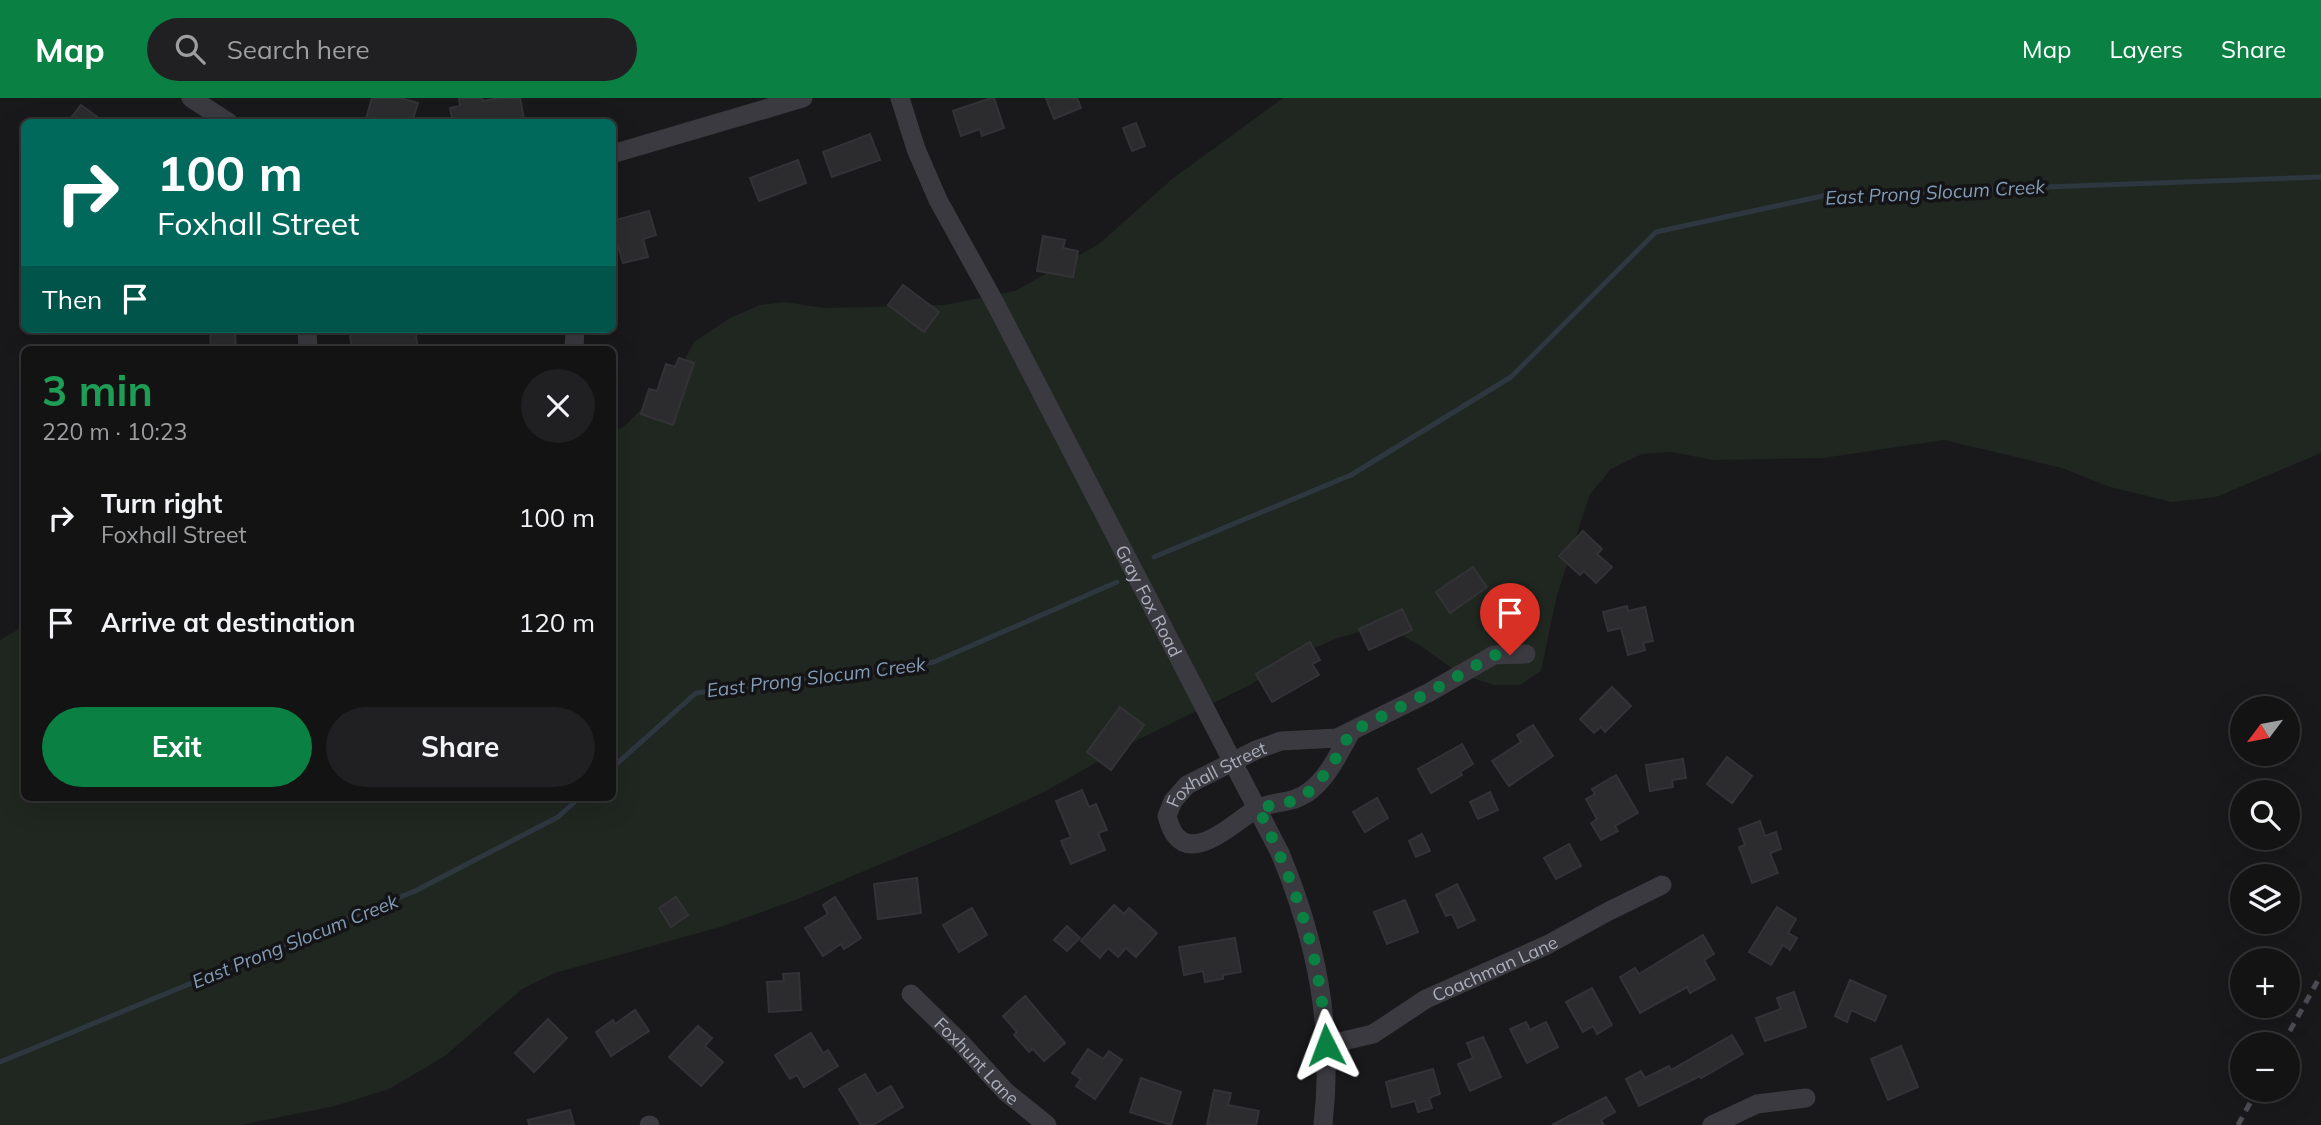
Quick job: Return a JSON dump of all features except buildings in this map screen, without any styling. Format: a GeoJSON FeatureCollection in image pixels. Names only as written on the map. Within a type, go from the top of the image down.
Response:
{"type":"FeatureCollection","features":[{"type":"Feature","properties":{"kind":"street"},"geometry":{"type":"LineString","coordinates":[[191,98],[223,119]]}},
{"type":"Feature","properties":{"kind":"street"},"geometry":{"type":"LineString","coordinates":[[616,153],[803,98]]}},
{"type":"Feature","properties":{"kind":"street","name":"Gray Fox Road"},"geometry":{"type":"LineString","coordinates":[[900,98],[916,149],[950,225],[995,303],[1280,853],[1304,916],[1320,980],[1326,1045],[1323,1125]]}},
{"type":"Feature","properties":{"kind":"street","name":"Foxhall Street"},"geometry":{"type":"LineString","coordinates":[[1351,732],[1333,763],[1313,789],[1294,801],[1258,808],[1201,843],[1184,843],[1176,837],[1167,816],[1173,801],[1187,785],[1281,741],[1323,740],[1351,732],[1428,693],[1494,655],[1526,654]]}},
{"type":"Feature","properties":{"kind":"street","name":"Coachman Lane"},"geometry":{"type":"LineString","coordinates":[[1326,1045],[1373,1034],[1437,993],[1536,950],[1662,885]]}},
{"type":"Feature","properties":{"kind":"street","name":"Foxhunt Lane"},"geometry":{"type":"LineString","coordinates":[[911,994],[1006,1092],[1047,1125]]}},
{"type":"Feature","properties":{"kind":"street"},"geometry":{"type":"LineString","coordinates":[[1712,1125],[1757,1104],[1806,1098]]}},
{"type":"Feature","properties":{"kind":"shaded area"},"geometry":{"type":"Polygon","coordinates":[[[1283,98],[2321,98],[2321,453],[2216,497],[2172,502],[2110,487],[2062,468],[1944,440],[1823,458],[1713,460],[1671,452],[1642,454],[1611,469],[1590,494],[1557,595],[1541,671],[1520,685],[1494,685],[1458,673],[1396,632],[1366,630],[1338,638],[1300,654],[1250,685],[1129,744],[1044,792],[964,829],[798,899],[720,927],[555,973],[522,989],[445,1056],[389,1089],[335,1106],[241,1125],[0,1125],[0,640],[21,628],[21,801],[616,801],[616,430],[625,426],[681,367],[694,342],[730,318],[760,305],[785,302],[823,308],[944,305],[1015,291],[1099,244],[1172,179],[1283,98]]]}},
{"type":"Feature","properties":{"kind":"waterway","name":"East Prong Slocum Creek"},"geometry":{"type":"LineString","coordinates":[[1154,557],[1351,475],[1511,377],[1656,232],[1827,195],[2321,177]]}},
{"type":"Feature","properties":{"kind":"waterway","name":"East Prong Slocum Creek"},"geometry":{"type":"LineString","coordinates":[[616,764],[696,693],[934,662],[1117,582]]}},
{"type":"Feature","properties":{"kind":"waterway","name":"East Prong Slocum Creek"},"geometry":{"type":"LineString","coordinates":[[0,1062],[415,891],[558,817],[576,801]]}},
{"type":"Feature","properties":{"kind":"railway"},"geometry":{"type":"LineString","coordinates":[[2289,1032],[2321,975]]}},
{"type":"Feature","properties":{"kind":"railway"},"geometry":{"type":"LineString","coordinates":[[2238,1125],[2250,1102]]}},
{"type":"Feature","properties":{"kind":"route"},"geometry":{"type":"LineString","coordinates":[[1326,1045],[1320,980],[1304,916],[1280,853],[1258,808],[1294,801],[1313,789],[1333,763],[1351,732],[1428,693],[1494,655],[1510,655]]}}]}
